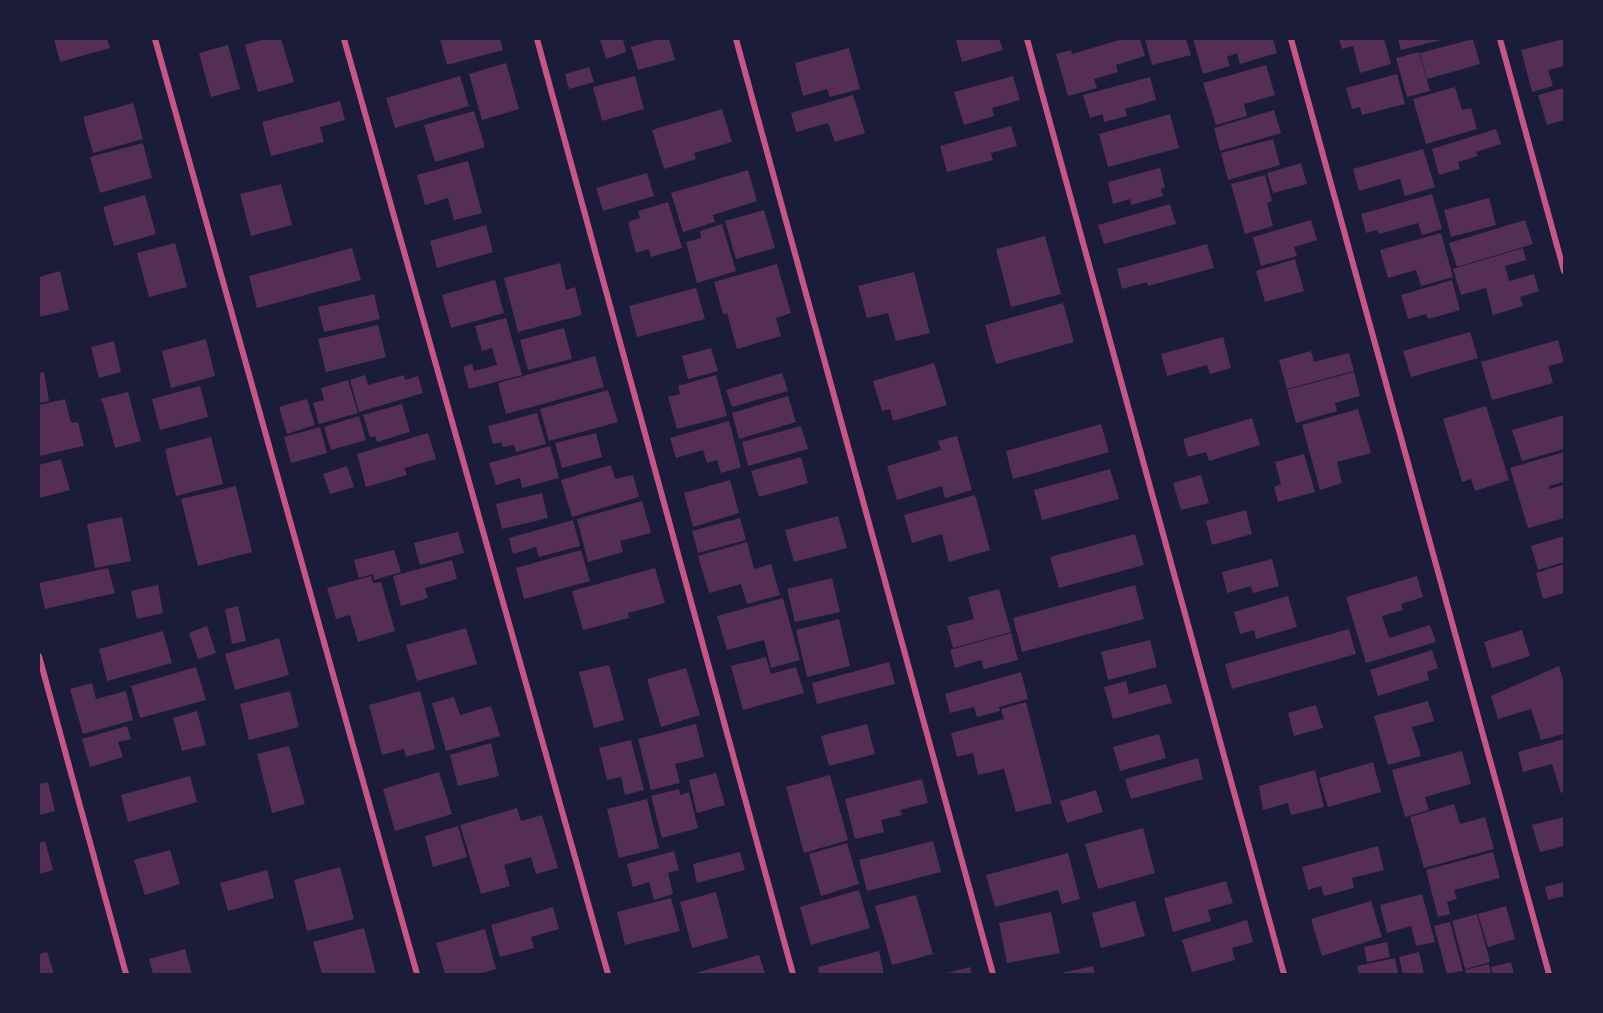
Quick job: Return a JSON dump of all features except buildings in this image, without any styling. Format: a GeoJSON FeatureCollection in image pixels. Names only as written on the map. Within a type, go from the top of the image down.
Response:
{"type":"FeatureCollection","features":[{"type":"Feature","properties":{"kind":"street"},"geometry":{"type":"LineString","coordinates":[[155,39],[417,974]]}},
{"type":"Feature","properties":{"kind":"street"},"geometry":{"type":"LineString","coordinates":[[345,39],[608,974]]}},
{"type":"Feature","properties":{"kind":"street"},"geometry":{"type":"LineString","coordinates":[[537,39],[794,974]]}},
{"type":"Feature","properties":{"kind":"street"},"geometry":{"type":"LineString","coordinates":[[736,39],[993,974]]}},
{"type":"Feature","properties":{"kind":"street"},"geometry":{"type":"LineString","coordinates":[[1026,39],[1284,974]]}},
{"type":"Feature","properties":{"kind":"street"},"geometry":{"type":"LineString","coordinates":[[1290,39],[1549,974]]}},
{"type":"Feature","properties":{"kind":"street"},"geometry":{"type":"LineString","coordinates":[[1500,39],[1564,271]]}},
{"type":"Feature","properties":{"kind":"street"},"geometry":{"type":"LineString","coordinates":[[39,656],[126,974]]}}]}
